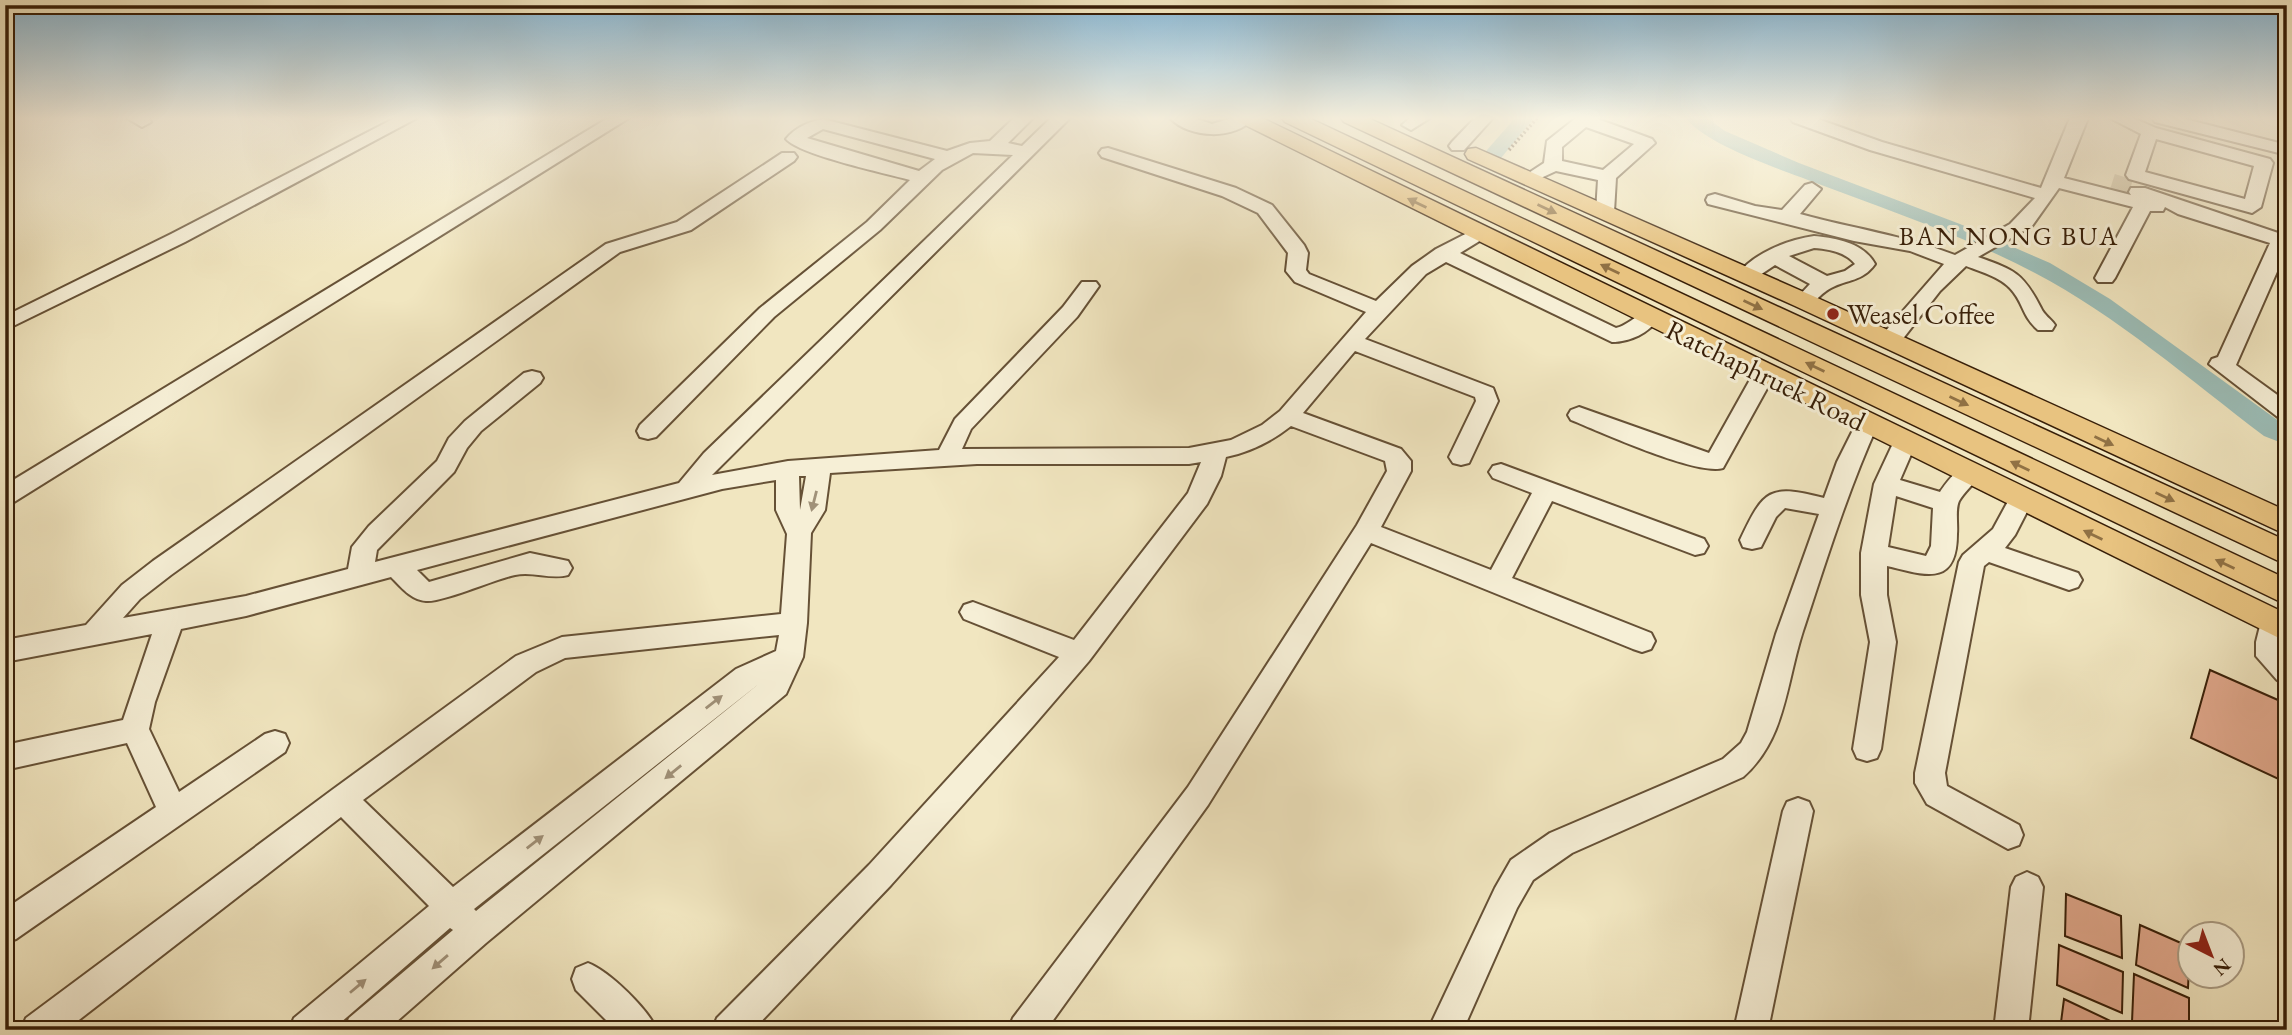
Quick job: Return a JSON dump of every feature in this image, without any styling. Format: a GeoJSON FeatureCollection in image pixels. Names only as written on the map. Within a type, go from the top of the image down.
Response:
{"type":"FeatureCollection","features":[{"type":"Feature","properties":{"kind":"main road","name":"Ratchaphruek Road"},"geometry":{"type":"LineString","coordinates":[[1343,166],[1968,475],[2279,625]]}},
{"type":"Feature","properties":{"kind":"main road","name":"Ratchaphruek Road"},"geometry":{"type":"LineString","coordinates":[[1393,166],[2287,593]]}},
{"type":"Feature","properties":{"kind":"main road","name":"Ratchaphruek Road"},"geometry":{"type":"LineString","coordinates":[[1455,166],[2287,554]]}},
{"type":"Feature","properties":{"kind":"main road"},"geometry":{"type":"LineString","coordinates":[[1503,166],[2283,517]]}},
{"type":"Feature","properties":{"kind":"street"},"geometry":{"type":"LineString","coordinates":[[5,324],[315,166]]}},
{"type":"Feature","properties":{"kind":"street"},"geometry":{"type":"LineString","coordinates":[[5,496],[541,166]]}},
{"type":"Feature","properties":{"kind":"street"},"geometry":{"type":"LineString","coordinates":[[93,635],[131,592],[152,576],[613,248],[634,239],[684,226],[774,166]]}},
{"type":"Feature","properties":{"kind":"street"},"geometry":{"type":"LineString","coordinates":[[880,166],[922,178]]}},
{"type":"Feature","properties":{"kind":"street"},"geometry":{"type":"LineString","coordinates":[[648,431],[684,399],[747,330],[898,204],[936,166]]}},
{"type":"Feature","properties":{"kind":"street"},"geometry":{"type":"LineString","coordinates":[[687,490],[712,459],[1012,166]]}},
{"type":"Feature","properties":{"kind":"street"},"geometry":{"type":"LineString","coordinates":[[1148,166],[1250,200],[1265,209],[1294,244],[1298,253],[1296,271],[1302,278],[1379,310]]}},
{"type":"Feature","properties":{"kind":"street"},"geometry":{"type":"LineString","coordinates":[[1530,178],[1551,166]]}},
{"type":"Feature","properties":{"kind":"street"},"geometry":{"type":"LineString","coordinates":[[1560,166],[1608,176]]}},
{"type":"Feature","properties":{"kind":"street"},"geometry":{"type":"LineString","coordinates":[[1605,212],[1608,176],[1619,166]]}},
{"type":"Feature","properties":{"kind":"street"},"geometry":{"type":"LineString","coordinates":[[1962,166],[2050,187],[2112,183]]}},
{"type":"Feature","properties":{"kind":"street"},"geometry":{"type":"LineString","coordinates":[[1890,340],[1965,257],[2009,233],[2032,215],[2050,187],[2059,166]]}},
{"type":"Feature","properties":{"kind":"street"},"geometry":{"type":"LineString","coordinates":[[2139,166],[2135,175],[2252,207],[2263,166]]}},
{"type":"Feature","properties":{"kind":"street"},"geometry":{"type":"LineString","coordinates":[[1940,175],[2141,196],[2284,241],[2224,362],[2287,413]]}},
{"type":"Feature","properties":{"kind":"street"},"geometry":{"type":"LineString","coordinates":[[1787,216],[1812,190]]}},
{"type":"Feature","properties":{"kind":"street"},"geometry":{"type":"LineString","coordinates":[[2105,278],[2141,196]]}},
{"type":"Feature","properties":{"kind":"street"},"geometry":{"type":"LineString","coordinates":[[1715,200],[1854,235],[1965,257],[2014,281],[2025,293],[2029,310],[2045,325]]}},
{"type":"Feature","properties":{"kind":"street"},"geometry":{"type":"LineString","coordinates":[[5,651],[246,607],[395,565],[687,490],[789,469],[948,458],[1155,457],[1215,453],[1253,441],[1289,416],[1379,310],[1419,270],[1479,233]]}},
{"type":"Feature","properties":{"kind":"street"},"geometry":{"type":"LineString","coordinates":[[1746,275],[1793,244],[1806,242],[1835,246],[1861,256],[1865,264],[1861,271],[1851,277],[1824,283],[1804,301]]}},
{"type":"Feature","properties":{"kind":"street"},"geometry":{"type":"LineString","coordinates":[[1443,253],[1612,335],[1630,333],[1649,318]]}},
{"type":"Feature","properties":{"kind":"street"},"geometry":{"type":"LineString","coordinates":[[1773,256],[1824,283]]}},
{"type":"Feature","properties":{"kind":"street"},"geometry":{"type":"LineString","coordinates":[[948,458],[953,440],[963,424],[1070,312],[1089,286]]}},
{"type":"Feature","properties":{"kind":"street"},"geometry":{"type":"LineString","coordinates":[[1352,342],[1485,393],[1487,401],[1461,457]]}},
{"type":"Feature","properties":{"kind":"street"},"geometry":{"type":"LineString","coordinates":[[1579,415],[1698,459],[1715,462],[1764,374]]}},
{"type":"Feature","properties":{"kind":"street"},"geometry":{"type":"LineString","coordinates":[[359,576],[366,547],[378,532],[446,466],[457,444],[473,426],[532,378]]}},
{"type":"Feature","properties":{"kind":"street"},"geometry":{"type":"LineString","coordinates":[[1025,1030],[1198,796],[1366,531],[1399,471],[1399,461],[1393,454],[1289,416]]}},
{"type":"Feature","properties":{"kind":"street"},"geometry":{"type":"LineString","coordinates":[[1445,1030],[1506,898],[1522,870],[1560,844],[1733,768],[1751,752],[1761,734],[1789,634],[1832,509],[1849,461],[1867,424]]}},
{"type":"Feature","properties":{"kind":"street"},"geometry":{"type":"LineString","coordinates":[[1867,749],[1883,642],[1874,595],[1874,553],[1886,484],[1904,443]]}},
{"type":"Feature","properties":{"kind":"street"},"geometry":{"type":"LineString","coordinates":[[729,1030],[889,865],[1079,653],[1198,498],[1209,476],[1215,453]]}},
{"type":"Feature","properties":{"kind":"street"},"geometry":{"type":"LineString","coordinates":[[361,1030],[475,932],[759,703],[776,686],[789,657],[794,623],[799,533],[813,510],[820,466]]}},
{"type":"Feature","properties":{"kind":"street"},"geometry":{"type":"LineString","coordinates":[[789,469],[787,510],[790,521],[799,533]]}},
{"type":"Feature","properties":{"kind":"street"},"geometry":{"type":"LineString","coordinates":[[1501,472],[1695,546]]}},
{"type":"Feature","properties":{"kind":"street"},"geometry":{"type":"LineString","coordinates":[[1874,553],[1931,567],[1940,559],[1945,542],[1945,503],[1968,475]]}},
{"type":"Feature","properties":{"kind":"street"},"geometry":{"type":"LineString","coordinates":[[1886,484],[1945,503]]}},
{"type":"Feature","properties":{"kind":"street"},"geometry":{"type":"LineString","coordinates":[[1497,582],[1546,489]]}},
{"type":"Feature","properties":{"kind":"street"},"geometry":{"type":"LineString","coordinates":[[1752,540],[1767,507],[1775,500],[1790,499],[1832,509]]}},
{"type":"Feature","properties":{"kind":"street"},"geometry":{"type":"LineString","coordinates":[[2008,835],[1937,794],[1930,783],[1930,774],[1972,562],[2006,532],[2021,500]]}},
{"type":"Feature","properties":{"kind":"street"},"geometry":{"type":"LineString","coordinates":[[1366,531],[1642,642]]}},
{"type":"Feature","properties":{"kind":"street"},"geometry":{"type":"LineString","coordinates":[[1986,551],[2069,580]]}},
{"type":"Feature","properties":{"kind":"street"},"geometry":{"type":"LineString","coordinates":[[395,565],[420,589],[428,592],[530,563],[559,568]]}},
{"type":"Feature","properties":{"kind":"street"},"geometry":{"type":"LineString","coordinates":[[973,612],[1079,653]]}},
{"type":"Feature","properties":{"kind":"street"},"geometry":{"type":"LineString","coordinates":[[170,622],[141,702],[135,729],[174,813]]}},
{"type":"Feature","properties":{"kind":"street"},"geometry":{"type":"LineString","coordinates":[[38,1030],[342,799],[526,664],[546,653],[562,648],[794,623]]}},
{"type":"Feature","properties":{"kind":"street"},"geometry":{"type":"LineString","coordinates":[[2279,625],[2269,642],[2270,656],[2287,672]]}},
{"type":"Feature","properties":{"kind":"street"},"geometry":{"type":"LineString","coordinates":[[306,1030],[452,907],[746,677],[789,657]]}},
{"type":"Feature","properties":{"kind":"street"},"geometry":{"type":"LineString","coordinates":[[5,758],[135,729]]}},
{"type":"Feature","properties":{"kind":"street"},"geometry":{"type":"LineString","coordinates":[[5,928],[275,743]]}},
{"type":"Feature","properties":{"kind":"street"},"geometry":{"type":"LineString","coordinates":[[342,799],[475,932]]}},
{"type":"Feature","properties":{"kind":"street"},"geometry":{"type":"LineString","coordinates":[[1751,1030],[1798,811]]}},
{"type":"Feature","properties":{"kind":"street"},"geometry":{"type":"LineString","coordinates":[[2011,1030],[2027,887]]}},
{"type":"Feature","properties":{"kind":"street"},"geometry":{"type":"LineString","coordinates":[[587,979],[640,1030]]}},
{"type":"Feature","properties":{"kind":"building"},"geometry":{"type":"Polygon","coordinates":[[[2210,670],[2287,704],[2287,783],[2191,738],[2210,670]]]}},
{"type":"Feature","properties":{"kind":"building"},"geometry":{"type":"Polygon","coordinates":[[[2066,894],[2121,916],[2122,958],[2065,936],[2066,894]]]}},
{"type":"Feature","properties":{"kind":"building"},"geometry":{"type":"Polygon","coordinates":[[[2140,925],[2176,941],[2176,983],[2136,965],[2140,925]]]}},
{"type":"Feature","properties":{"kind":"building"},"geometry":{"type":"Polygon","coordinates":[[[2059,945],[2123,972],[2122,1013],[2057,985],[2059,945]]]}},
{"type":"Feature","properties":{"kind":"building"},"geometry":{"type":"Polygon","coordinates":[[[2134,974],[2189,998],[2189,1030],[2150,1030],[2132,1022],[2134,974]]]}},
{"type":"Feature","properties":{"kind":"building"},"geometry":{"type":"Polygon","coordinates":[[[2064,999],[2119,1025],[2118,1030],[2060,1030],[2064,999]]]}},
{"type":"Feature","properties":{"kind":"waterway"},"geometry":{"type":"LineString","coordinates":[[1790,166],[1953,228],[2042,268],[2102,304],[2273,430],[2287,437]]}},
{"type":"Feature","properties":{"kind":"tunnel"},"geometry":{"type":"LineString","coordinates":[[2112,183],[2131,189]]}},
{"type":"Feature","properties":{"kind":"place","name":"Weasel Coffee"},"geometry":{"type":"Point","coordinates":[1833,314]}},
{"type":"Feature","properties":{"kind":"district","name":"BAN NONG BUA"},"geometry":{"type":"Point","coordinates":[2009,236]}}]}
